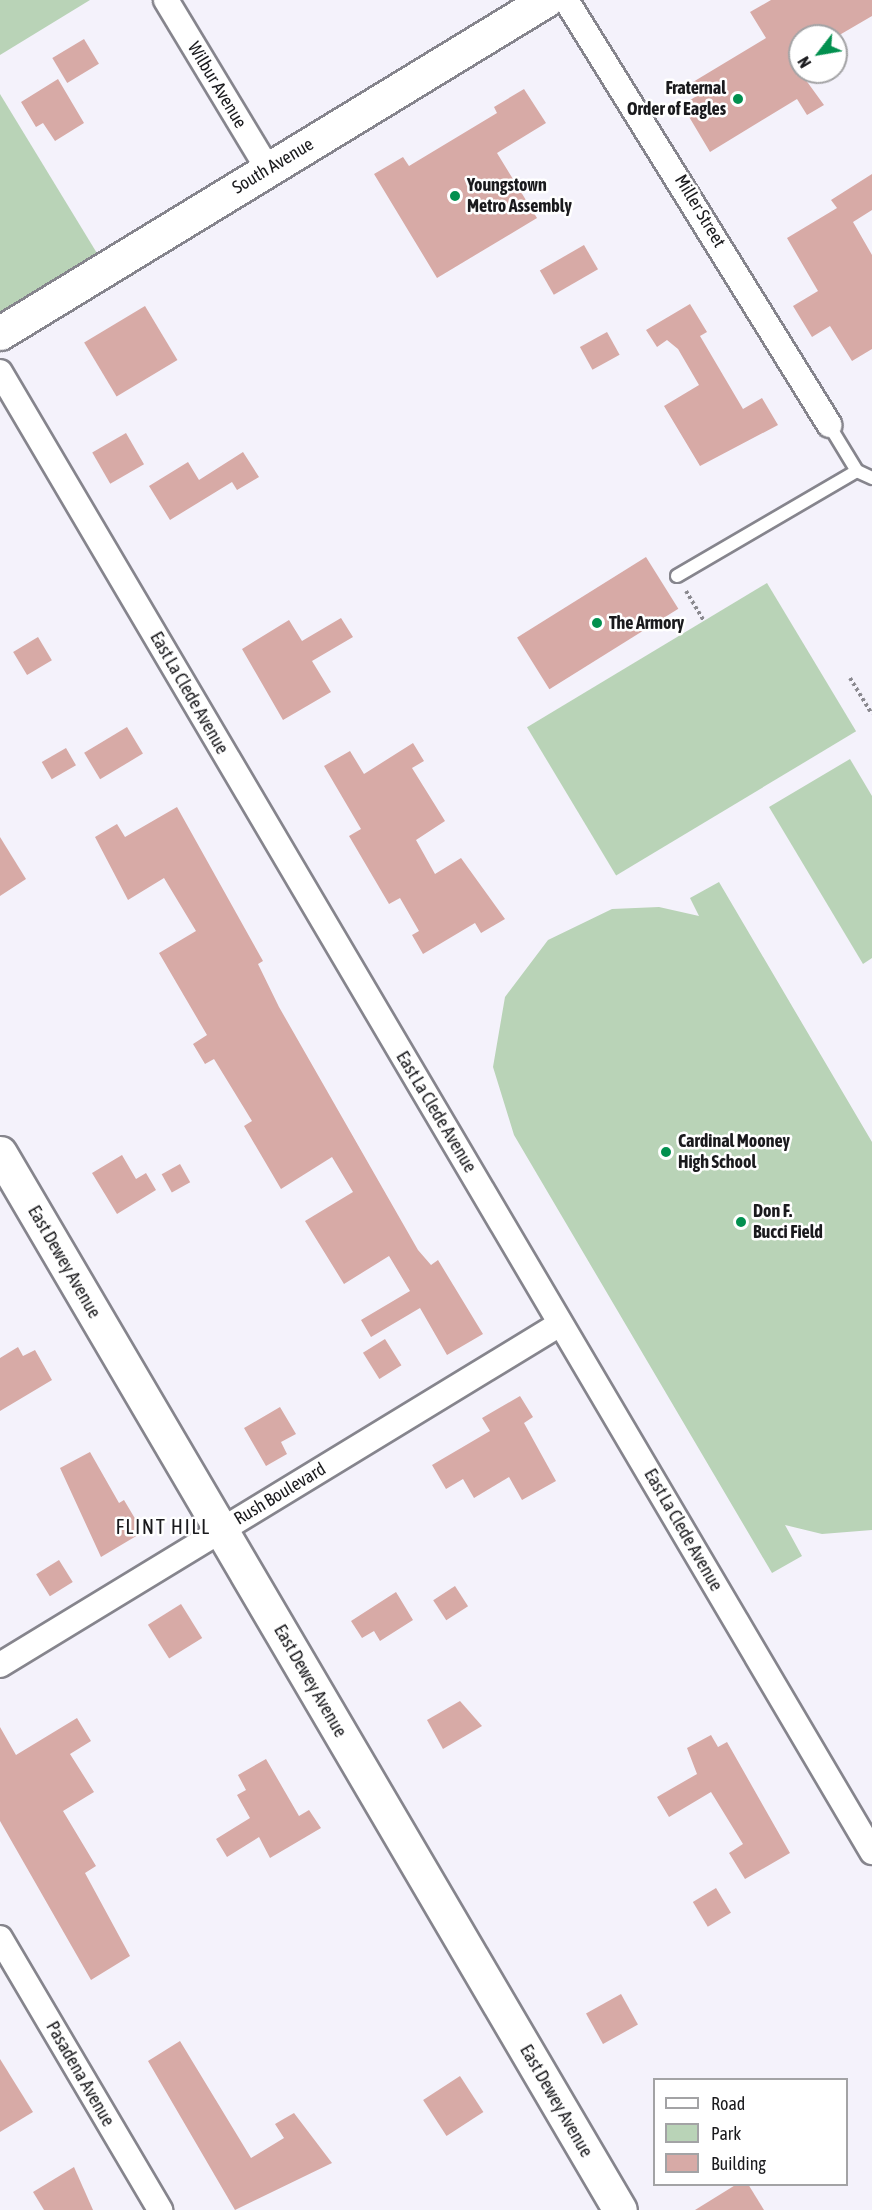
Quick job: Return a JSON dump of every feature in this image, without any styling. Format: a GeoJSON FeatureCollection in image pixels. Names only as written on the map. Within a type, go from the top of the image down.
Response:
{"type":"FeatureCollection","features":[{"type":"Feature","properties":{"kind":"street","name":"Wilbur Avenue"},"geometry":{"type":"LineString","coordinates":[[166,0],[268,169]]}},
{"type":"Feature","properties":{"kind":"street","name":"South Avenue"},"geometry":{"type":"LineString","coordinates":[[0,333],[546,0]]}},
{"type":"Feature","properties":{"kind":"street","name":"Miller Street"},"geometry":{"type":"LineString","coordinates":[[566,0],[829,425]]}},
{"type":"Feature","properties":{"kind":"street","name":"East La Clede Avenue"},"geometry":{"type":"LineString","coordinates":[[0,372],[872,1852]]}},
{"type":"Feature","properties":{"kind":"street","name":"East Dewey Avenue"},"geometry":{"type":"LineString","coordinates":[[0,1153],[620,2210]]}},
{"type":"Feature","properties":{"kind":"street","name":"Rush Boulevard"},"geometry":{"type":"LineString","coordinates":[[0,1665],[560,1324]]}},
{"type":"Feature","properties":{"kind":"street","name":"Pasadena Avenue"},"geometry":{"type":"LineString","coordinates":[[0,1938],[160,2210]]}},
{"type":"Feature","properties":{"kind":"lane"},"geometry":{"type":"LineString","coordinates":[[829,425],[856,471],[872,478]]}},
{"type":"Feature","properties":{"kind":"lane"},"geometry":{"type":"LineString","coordinates":[[677,576],[856,471]]}},
{"type":"Feature","properties":{"kind":"path"},"geometry":{"type":"LineString","coordinates":[[677,576],[704,621]]}},
{"type":"Feature","properties":{"kind":"path"},"geometry":{"type":"LineString","coordinates":[[850,678],[872,714]]}},
{"type":"Feature","properties":{"kind":"green space"},"geometry":{"type":"Polygon","coordinates":[[[0,0],[90,0],[0,55],[0,0]]]}},
{"type":"Feature","properties":{"kind":"green space"},"geometry":{"type":"Polygon","coordinates":[[[0,94],[106,268],[0,333],[0,94]]]}},
{"type":"Feature","properties":{"kind":"green space"},"geometry":{"type":"Polygon","coordinates":[[[767,583],[856,731],[616,876],[527,727],[767,583]]]}},
{"type":"Feature","properties":{"kind":"green space"},"geometry":{"type":"Polygon","coordinates":[[[850,759],[872,796],[872,958],[863,964],[769,807],[850,759]]]}},
{"type":"Feature","properties":{"kind":"green space"},"geometry":{"type":"Polygon","coordinates":[[[719,882],[872,1142],[872,1530],[822,1534],[785,1525],[802,1556],[772,1573],[514,1135],[493,1067],[505,997],[548,940],[612,909],[659,907],[699,916],[690,898],[719,882]]]}},
{"type":"Feature","properties":{"kind":"building"},"geometry":{"type":"Polygon","coordinates":[[[771,0],[872,0],[872,16],[848,30],[848,24],[788,24],[788,84],[809,84],[824,105],[807,115],[797,99],[710,152],[682,105],[700,94],[693,82],[766,38],[750,12],[771,0]]]}},
{"type":"Feature","properties":{"kind":"building"},"geometry":{"type":"Polygon","coordinates":[[[84,39],[99,64],[67,83],[52,58],[84,39]]]}},
{"type":"Feature","properties":{"kind":"building"},"geometry":{"type":"Polygon","coordinates":[[[58,79],[84,123],[55,141],[43,123],[36,127],[21,102],[58,79]]]}},
{"type":"Feature","properties":{"kind":"building","name":"Youngstown Metro Assembly"},"geometry":{"type":"Polygon","coordinates":[[[524,89],[546,123],[497,153],[537,218],[437,278],[374,174],[403,157],[409,166],[497,113],[494,107],[524,89]]]}},
{"type":"Feature","properties":{"kind":"building"},"geometry":{"type":"Polygon","coordinates":[[[872,174],[872,210],[853,222],[872,255],[872,349],[852,361],[830,326],[812,337],[793,306],[818,291],[787,238],[837,208],[831,200],[872,174]]]}},
{"type":"Feature","properties":{"kind":"building"},"geometry":{"type":"Polygon","coordinates":[[[584,245],[598,269],[554,295],[540,270],[584,245]]]}},
{"type":"Feature","properties":{"kind":"building"},"geometry":{"type":"Polygon","coordinates":[[[690,304],[707,332],[700,336],[743,409],[762,398],[778,425],[700,466],[664,406],[699,385],[678,349],[667,340],[657,347],[646,330],[690,304]]]}},
{"type":"Feature","properties":{"kind":"building"},"geometry":{"type":"Polygon","coordinates":[[[145,306],[177,360],[117,397],[84,343],[145,306]]]}},
{"type":"Feature","properties":{"kind":"building"},"geometry":{"type":"Polygon","coordinates":[[[607,332],[620,355],[592,370],[580,347],[607,332]]]}},
{"type":"Feature","properties":{"kind":"building"},"geometry":{"type":"Polygon","coordinates":[[[126,433],[144,464],[110,484],[92,452],[126,433]]]}},
{"type":"Feature","properties":{"kind":"building"},"geometry":{"type":"Polygon","coordinates":[[[243,452],[259,477],[237,490],[232,482],[170,520],[149,486],[188,462],[199,480],[243,452]]]}},
{"type":"Feature","properties":{"kind":"building","name":"The Armory"},"geometry":{"type":"Polygon","coordinates":[[[646,557],[678,609],[549,689],[517,638],[646,557]]]}},
{"type":"Feature","properties":{"kind":"building"},"geometry":{"type":"Polygon","coordinates":[[[341,618],[353,637],[312,661],[331,692],[283,720],[242,649],[289,620],[302,641],[341,618]]]}},
{"type":"Feature","properties":{"kind":"building"},"geometry":{"type":"Polygon","coordinates":[[[38,637],[52,660],[27,675],[13,652],[38,637]]]}},
{"type":"Feature","properties":{"kind":"building"},"geometry":{"type":"Polygon","coordinates":[[[127,727],[143,754],[100,779],[84,753],[127,727]]]}},
{"type":"Feature","properties":{"kind":"building"},"geometry":{"type":"Polygon","coordinates":[[[413,743],[424,761],[412,768],[445,821],[416,840],[435,874],[461,858],[505,919],[481,933],[475,923],[423,954],[412,935],[419,931],[400,898],[389,904],[349,836],[361,829],[324,766],[350,751],[364,774],[413,743]]]}},
{"type":"Feature","properties":{"kind":"building"},"geometry":{"type":"Polygon","coordinates":[[[66,748],[76,765],[52,779],[42,762],[66,748]]]}},
{"type":"Feature","properties":{"kind":"building"},"geometry":{"type":"Polygon","coordinates":[[[177,807],[263,961],[258,964],[279,1007],[418,1250],[431,1265],[438,1260],[483,1334],[447,1355],[420,1308],[371,1337],[361,1320],[410,1291],[389,1256],[344,1284],[305,1221],[353,1192],[332,1157],[281,1189],[244,1126],[252,1121],[214,1059],[205,1064],[193,1044],[207,1035],[159,953],[196,931],[164,878],[128,900],[95,837],[117,824],[125,837],[177,807]]]}},
{"type":"Feature","properties":{"kind":"building"},"geometry":{"type":"Polygon","coordinates":[[[0,837],[26,879],[0,896],[0,837]]]}},
{"type":"Feature","properties":{"kind":"building"},"geometry":{"type":"Polygon","coordinates":[[[122,1155],[136,1179],[146,1173],[156,1190],[117,1214],[92,1173],[122,1155]]]}},
{"type":"Feature","properties":{"kind":"building"},"geometry":{"type":"Polygon","coordinates":[[[180,1164],[190,1182],[172,1193],[162,1174],[180,1164]]]}},
{"type":"Feature","properties":{"kind":"building"},"geometry":{"type":"Polygon","coordinates":[[[385,1339],[401,1365],[379,1379],[363,1353],[385,1339]]]}},
{"type":"Feature","properties":{"kind":"building"},"geometry":{"type":"Polygon","coordinates":[[[18,1347],[23,1356],[35,1350],[52,1380],[0,1411],[0,1358],[18,1347]]]}},
{"type":"Feature","properties":{"kind":"building"},"geometry":{"type":"Polygon","coordinates":[[[520,1396],[533,1417],[524,1423],[556,1481],[522,1500],[509,1477],[474,1498],[463,1479],[446,1489],[432,1465],[490,1431],[482,1418],[520,1396]]]}},
{"type":"Feature","properties":{"kind":"building"},"geometry":{"type":"Polygon","coordinates":[[[280,1407],[296,1434],[281,1442],[287,1454],[266,1466],[244,1428],[280,1407]]]}},
{"type":"Feature","properties":{"kind":"building"},"geometry":{"type":"Polygon","coordinates":[[[90,1452],[119,1503],[124,1500],[143,1532],[101,1557],[60,1468],[90,1452]]]}},
{"type":"Feature","properties":{"kind":"building"},"geometry":{"type":"Polygon","coordinates":[[[59,1560],[73,1582],[50,1596],[36,1574],[59,1560]]]}},
{"type":"Feature","properties":{"kind":"building"},"geometry":{"type":"Polygon","coordinates":[[[455,1586],[468,1606],[446,1620],[433,1600],[455,1586]]]}},
{"type":"Feature","properties":{"kind":"building"},"geometry":{"type":"Polygon","coordinates":[[[396,1592],[413,1620],[380,1641],[374,1631],[362,1638],[351,1621],[396,1592]]]}},
{"type":"Feature","properties":{"kind":"building"},"geometry":{"type":"Polygon","coordinates":[[[181,1604],[202,1638],[169,1659],[148,1625],[181,1604]]]}},
{"type":"Feature","properties":{"kind":"building"},"geometry":{"type":"Polygon","coordinates":[[[460,1701],[482,1726],[443,1749],[427,1720],[460,1701]]]}},
{"type":"Feature","properties":{"kind":"building"},"geometry":{"type":"Polygon","coordinates":[[[77,1718],[91,1741],[70,1754],[94,1792],[63,1811],[96,1866],[85,1873],[130,1956],[91,1980],[0,1821],[0,1727],[16,1755],[77,1718]]]}},
{"type":"Feature","properties":{"kind":"building"},"geometry":{"type":"Polygon","coordinates":[[[711,1735],[718,1747],[727,1742],[790,1853],[745,1879],[729,1853],[743,1844],[711,1792],[669,1817],[657,1797],[697,1774],[687,1748],[711,1735]]]}},
{"type":"Feature","properties":{"kind":"building"},"geometry":{"type":"Polygon","coordinates":[[[266,1759],[299,1816],[309,1810],[321,1828],[270,1858],[259,1837],[227,1857],[216,1839],[250,1818],[237,1795],[246,1790],[238,1775],[266,1759]]]}},
{"type":"Feature","properties":{"kind":"building"},"geometry":{"type":"Polygon","coordinates":[[[716,1888],[731,1913],[708,1927],[693,1902],[716,1888]]]}},
{"type":"Feature","properties":{"kind":"building"},"geometry":{"type":"Polygon","coordinates":[[[621,1994],[638,2025],[603,2044],[586,2013],[621,1994]]]}},
{"type":"Feature","properties":{"kind":"building"},"geometry":{"type":"Polygon","coordinates":[[[180,2041],[251,2158],[284,2138],[275,2124],[294,2113],[332,2163],[235,2210],[148,2061],[180,2041]]]}},
{"type":"Feature","properties":{"kind":"building"},"geometry":{"type":"Polygon","coordinates":[[[0,2059],[33,2112],[0,2132],[0,2059]]]}},
{"type":"Feature","properties":{"kind":"building"},"geometry":{"type":"Polygon","coordinates":[[[460,2076],[483,2112],[447,2136],[423,2100],[460,2076]]]}},
{"type":"Feature","properties":{"kind":"building"},"geometry":{"type":"Polygon","coordinates":[[[74,2167],[93,2210],[44,2210],[33,2192],[74,2167]]]}},
{"type":"Feature","properties":{"kind":"building"},"geometry":{"type":"Polygon","coordinates":[[[734,2186],[749,2186],[764,2210],[695,2210],[734,2186]]]}},
{"type":"Feature","properties":{"kind":"place","name":"Fraternal Order of Eagles"},"geometry":{"type":"Point","coordinates":[738,99]}},
{"type":"Feature","properties":{"kind":"place","name":"Youngstown Metro Assembly"},"geometry":{"type":"Point","coordinates":[455,196]}},
{"type":"Feature","properties":{"kind":"place","name":"The Armory"},"geometry":{"type":"Point","coordinates":[597,623]}},
{"type":"Feature","properties":{"kind":"place","name":"Cardinal Mooney High School"},"geometry":{"type":"Point","coordinates":[666,1152]}},
{"type":"Feature","properties":{"kind":"place","name":"Don F. Bucci Field"},"geometry":{"type":"Point","coordinates":[741,1222]}},
{"type":"Feature","properties":{"kind":"district","name":"FLINT HILL"},"geometry":{"type":"Point","coordinates":[163,1526]}}]}
